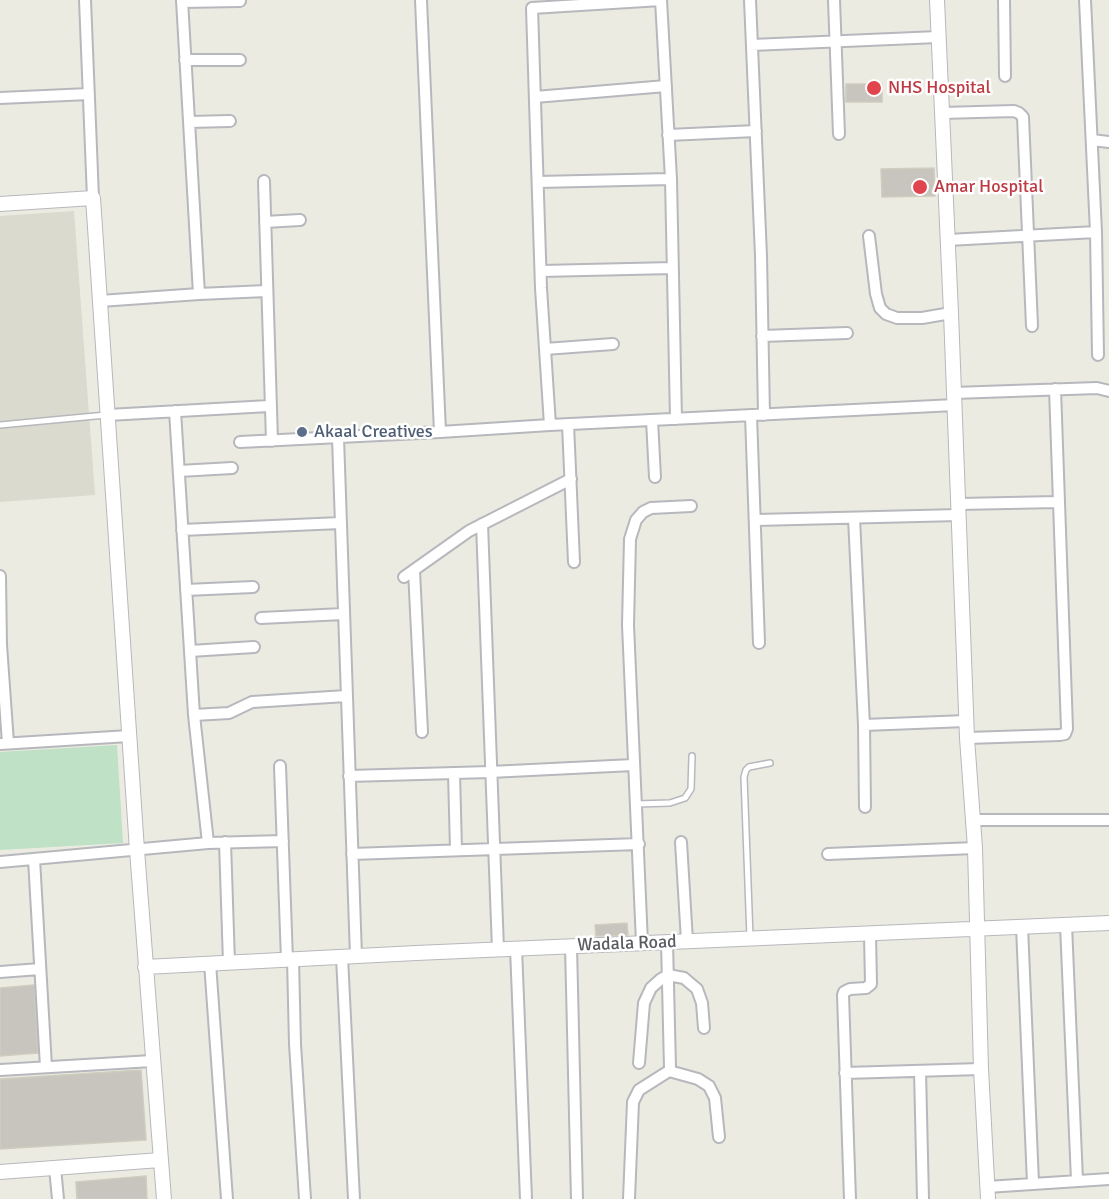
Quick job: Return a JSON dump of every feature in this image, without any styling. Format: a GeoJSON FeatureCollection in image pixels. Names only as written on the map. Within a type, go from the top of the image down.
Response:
{"type":"FeatureCollection","features":[{"type":"Feature","properties":{"kind":"street"},"geometry":{"type":"LineString","coordinates":[[86,0],[93,198],[145,968],[164,1199]]}},
{"type":"Feature","properties":{"kind":"street"},"geometry":{"type":"LineString","coordinates":[[421,0],[440,432]]}},
{"type":"Feature","properties":{"kind":"street"},"geometry":{"type":"LineString","coordinates":[[550,424],[541,271],[532,4],[661,0],[671,179],[676,419]]}},
{"type":"Feature","properties":{"kind":"street"},"geometry":{"type":"LineString","coordinates":[[750,0],[764,415]]}},
{"type":"Feature","properties":{"kind":"street"},"geometry":{"type":"LineString","coordinates":[[834,0],[839,134]]}},
{"type":"Feature","properties":{"kind":"street"},"geometry":{"type":"LineString","coordinates":[[936,0],[955,399],[966,721],[975,848],[987,1193],[1034,1183],[1109,1179]]}},
{"type":"Feature","properties":{"kind":"street"},"geometry":{"type":"LineString","coordinates":[[1004,0],[1005,76]]}},
{"type":"Feature","properties":{"kind":"street"},"geometry":{"type":"LineString","coordinates":[[1085,0],[1096,232],[1098,355]]}},
{"type":"Feature","properties":{"kind":"street"},"geometry":{"type":"LineString","coordinates":[[199,294],[182,1],[240,1]]}},
{"type":"Feature","properties":{"kind":"street"},"geometry":{"type":"LineString","coordinates":[[752,45],[938,37]]}},
{"type":"Feature","properties":{"kind":"street"},"geometry":{"type":"LineString","coordinates":[[185,60],[240,60]]}},
{"type":"Feature","properties":{"kind":"street"},"geometry":{"type":"LineString","coordinates":[[535,97],[666,86]]}},
{"type":"Feature","properties":{"kind":"street"},"geometry":{"type":"LineString","coordinates":[[0,98],[89,94]]}},
{"type":"Feature","properties":{"kind":"street"},"geometry":{"type":"LineString","coordinates":[[942,113],[1014,111],[1023,117],[1032,326]]}},
{"type":"Feature","properties":{"kind":"street"},"geometry":{"type":"LineString","coordinates":[[189,122],[230,121]]}},
{"type":"Feature","properties":{"kind":"street"},"geometry":{"type":"LineString","coordinates":[[668,135],[756,131]]}},
{"type":"Feature","properties":{"kind":"street"},"geometry":{"type":"LineString","coordinates":[[1092,140],[1109,142]]}},
{"type":"Feature","properties":{"kind":"street"},"geometry":{"type":"LineString","coordinates":[[538,182],[671,179]]}},
{"type":"Feature","properties":{"kind":"street"},"geometry":{"type":"LineString","coordinates":[[264,181],[269,406],[272,441]]}},
{"type":"Feature","properties":{"kind":"street"},"geometry":{"type":"LineString","coordinates":[[0,204],[93,198]]}},
{"type":"Feature","properties":{"kind":"street"},"geometry":{"type":"LineString","coordinates":[[265,222],[300,220]]}},
{"type":"Feature","properties":{"kind":"street"},"geometry":{"type":"LineString","coordinates":[[948,240],[1096,232]]}},
{"type":"Feature","properties":{"kind":"street"},"geometry":{"type":"LineString","coordinates":[[868,236],[876,294],[880,308],[886,314],[897,318],[922,318],[951,313]]}},
{"type":"Feature","properties":{"kind":"street"},"geometry":{"type":"LineString","coordinates":[[541,271],[673,268]]}},
{"type":"Feature","properties":{"kind":"street"},"geometry":{"type":"LineString","coordinates":[[100,301],[266,291]]}},
{"type":"Feature","properties":{"kind":"street"},"geometry":{"type":"LineString","coordinates":[[762,336],[847,333]]}},
{"type":"Feature","properties":{"kind":"street"},"geometry":{"type":"LineString","coordinates":[[545,349],[613,345]]}},
{"type":"Feature","properties":{"kind":"street"},"geometry":{"type":"LineString","coordinates":[[240,442],[550,424],[751,416],[1054,389],[1097,388],[1109,392]]}},
{"type":"Feature","properties":{"kind":"street"},"geometry":{"type":"LineString","coordinates":[[967,738],[1060,735],[1065,734],[1067,729],[1054,389]]}},
{"type":"Feature","properties":{"kind":"street"},"geometry":{"type":"LineString","coordinates":[[108,415],[269,406]]}},
{"type":"Feature","properties":{"kind":"street"},"geometry":{"type":"LineString","coordinates":[[175,411],[194,715],[208,843]]}},
{"type":"Feature","properties":{"kind":"street"},"geometry":{"type":"LineString","coordinates":[[751,416],[759,643]]}},
{"type":"Feature","properties":{"kind":"street"},"geometry":{"type":"LineString","coordinates":[[652,420],[655,477]]}},
{"type":"Feature","properties":{"kind":"street"},"geometry":{"type":"LineString","coordinates":[[568,424],[574,562]]}},
{"type":"Feature","properties":{"kind":"street"},"geometry":{"type":"LineString","coordinates":[[338,438],[352,854],[349,956],[354,1199]]}},
{"type":"Feature","properties":{"kind":"street"},"geometry":{"type":"LineString","coordinates":[[178,471],[232,468]]}},
{"type":"Feature","properties":{"kind":"street"},"geometry":{"type":"LineString","coordinates":[[404,577],[469,531],[571,479]]}},
{"type":"Feature","properties":{"kind":"street"},"geometry":{"type":"LineString","coordinates":[[756,520],[854,518],[1058,502]]}},
{"type":"Feature","properties":{"kind":"street"},"geometry":{"type":"LineString","coordinates":[[642,943],[628,625],[632,530],[643,512],[651,508],[691,506]]}},
{"type":"Feature","properties":{"kind":"street"},"geometry":{"type":"LineString","coordinates":[[854,518],[864,725],[865,807]]}},
{"type":"Feature","properties":{"kind":"street"},"geometry":{"type":"LineString","coordinates":[[182,530],[340,523]]}},
{"type":"Feature","properties":{"kind":"street"},"geometry":{"type":"LineString","coordinates":[[482,525],[498,949]]}},
{"type":"Feature","properties":{"kind":"street"},"geometry":{"type":"LineString","coordinates":[[414,571],[422,732]]}},
{"type":"Feature","properties":{"kind":"street"},"geometry":{"type":"LineString","coordinates":[[0,576],[4,743],[129,736]]}},
{"type":"Feature","properties":{"kind":"street"},"geometry":{"type":"LineString","coordinates":[[186,591],[253,587]]}},
{"type":"Feature","properties":{"kind":"street"},"geometry":{"type":"LineString","coordinates":[[261,618],[343,614]]}},
{"type":"Feature","properties":{"kind":"street"},"geometry":{"type":"LineString","coordinates":[[190,651],[254,647]]}},
{"type":"Feature","properties":{"kind":"street"},"geometry":{"type":"LineString","coordinates":[[194,715],[229,713],[252,702],[346,696]]}},
{"type":"Feature","properties":{"kind":"street"},"geometry":{"type":"LineString","coordinates":[[864,725],[966,721]]}},
{"type":"Feature","properties":{"kind":"street"},"geometry":{"type":"LineString","coordinates":[[349,776],[633,765]]}},
{"type":"Feature","properties":{"kind":"street"},"geometry":{"type":"LineString","coordinates":[[280,766],[305,1199]]}},
{"type":"Feature","properties":{"kind":"street"},"geometry":{"type":"LineString","coordinates":[[454,773],[456,850]]}},
{"type":"Feature","properties":{"kind":"street"},"geometry":{"type":"LineString","coordinates":[[972,820],[1109,820]]}},
{"type":"Feature","properties":{"kind":"street"},"geometry":{"type":"LineString","coordinates":[[0,862],[208,843],[283,841]]}},
{"type":"Feature","properties":{"kind":"street"},"geometry":{"type":"LineString","coordinates":[[225,842],[229,963]]}},
{"type":"Feature","properties":{"kind":"street"},"geometry":{"type":"LineString","coordinates":[[681,842],[687,941]]}},
{"type":"Feature","properties":{"kind":"street"},"geometry":{"type":"LineString","coordinates":[[352,854],[639,844]]}},
{"type":"Feature","properties":{"kind":"street"},"geometry":{"type":"LineString","coordinates":[[828,854],[975,848]]}},
{"type":"Feature","properties":{"kind":"street"},"geometry":{"type":"LineString","coordinates":[[34,859],[46,1067]]}},
{"type":"Feature","properties":{"kind":"street","name":"Wadala Road"},"geometry":{"type":"LineString","coordinates":[[145,968],[516,948],[1109,923]]}},
{"type":"Feature","properties":{"kind":"street"},"geometry":{"type":"LineString","coordinates":[[1066,925],[1077,1180]]}},
{"type":"Feature","properties":{"kind":"street"},"geometry":{"type":"LineString","coordinates":[[1022,927],[1034,1183]]}},
{"type":"Feature","properties":{"kind":"street"},"geometry":{"type":"LineString","coordinates":[[850,1199],[843,995],[850,988],[866,988],[871,984],[870,934]]}},
{"type":"Feature","properties":{"kind":"street"},"geometry":{"type":"LineString","coordinates":[[629,1199],[633,1102],[639,1090],[669,1071],[671,1062],[667,942]]}},
{"type":"Feature","properties":{"kind":"street"},"geometry":{"type":"LineString","coordinates":[[571,946],[577,1199]]}},
{"type":"Feature","properties":{"kind":"street"},"geometry":{"type":"LineString","coordinates":[[516,948],[526,1199]]}},
{"type":"Feature","properties":{"kind":"street"},"geometry":{"type":"LineString","coordinates":[[210,963],[227,1199]]}},
{"type":"Feature","properties":{"kind":"street"},"geometry":{"type":"LineString","coordinates":[[0,972],[40,969]]}},
{"type":"Feature","properties":{"kind":"street"},"geometry":{"type":"LineString","coordinates":[[639,1063],[644,1003],[654,984],[668,975],[684,978],[697,989],[702,1003],[704,1028]]}},
{"type":"Feature","properties":{"kind":"street"},"geometry":{"type":"LineString","coordinates":[[0,1070],[152,1061]]}},
{"type":"Feature","properties":{"kind":"street"},"geometry":{"type":"LineString","coordinates":[[845,1073],[981,1069]]}},
{"type":"Feature","properties":{"kind":"street"},"geometry":{"type":"LineString","coordinates":[[669,1071],[698,1079],[709,1086],[716,1098],[719,1137]]}},
{"type":"Feature","properties":{"kind":"street"},"geometry":{"type":"LineString","coordinates":[[920,1071],[923,1199]]}},
{"type":"Feature","properties":{"kind":"street"},"geometry":{"type":"LineString","coordinates":[[0,1172],[159,1160]]}},
{"type":"Feature","properties":{"kind":"street"},"geometry":{"type":"LineString","coordinates":[[55,1168],[58,1199]]}},
{"type":"Feature","properties":{"kind":"lane"},"geometry":{"type":"LineString","coordinates":[[0,425],[108,415]]}},
{"type":"Feature","properties":{"kind":"lane"},"geometry":{"type":"LineString","coordinates":[[636,804],[670,803],[685,798],[691,789],[692,756]]}},
{"type":"Feature","properties":{"kind":"lane"},"geometry":{"type":"LineString","coordinates":[[750,939],[744,777],[749,767],[770,763]]}},
{"type":"Feature","properties":{"kind":"shaded area"},"geometry":{"type":"Polygon","coordinates":[[[74,211],[95,495],[0,502],[0,216],[74,211]]]}},
{"type":"Feature","properties":{"kind":"green space"},"geometry":{"type":"Polygon","coordinates":[[[117,745],[123,843],[0,850],[0,752],[117,745]]]}},
{"type":"Feature","properties":{"kind":"building"},"geometry":{"type":"Polygon","coordinates":[[[846,84],[882,84],[882,102],[846,102],[846,84]]]}},
{"type":"Feature","properties":{"kind":"building"},"geometry":{"type":"Polygon","coordinates":[[[934,168],[935,196],[882,197],[881,169],[934,168]]]}},
{"type":"Feature","properties":{"kind":"building"},"geometry":{"type":"Polygon","coordinates":[[[627,923],[628,935],[596,936],[595,925],[627,923]]]}},
{"type":"Feature","properties":{"kind":"building"},"geometry":{"type":"Polygon","coordinates":[[[34,985],[38,1053],[0,1056],[0,988],[34,985]]]}},
{"type":"Feature","properties":{"kind":"building"},"geometry":{"type":"Polygon","coordinates":[[[141,1070],[146,1140],[0,1149],[0,1079],[141,1070]]]}},
{"type":"Feature","properties":{"kind":"building"},"geometry":{"type":"Polygon","coordinates":[[[146,1176],[147,1199],[77,1199],[76,1182],[146,1176]]]}},
{"type":"Feature","properties":{"kind":"place","name":"NHS Hospital"},"geometry":{"type":"Point","coordinates":[874,88]}},
{"type":"Feature","properties":{"kind":"place","name":"Amar Hospital"},"geometry":{"type":"Point","coordinates":[920,187]}},
{"type":"Feature","properties":{"kind":"place","name":"Akaal Creatives"},"geometry":{"type":"Point","coordinates":[302,432]}}]}
